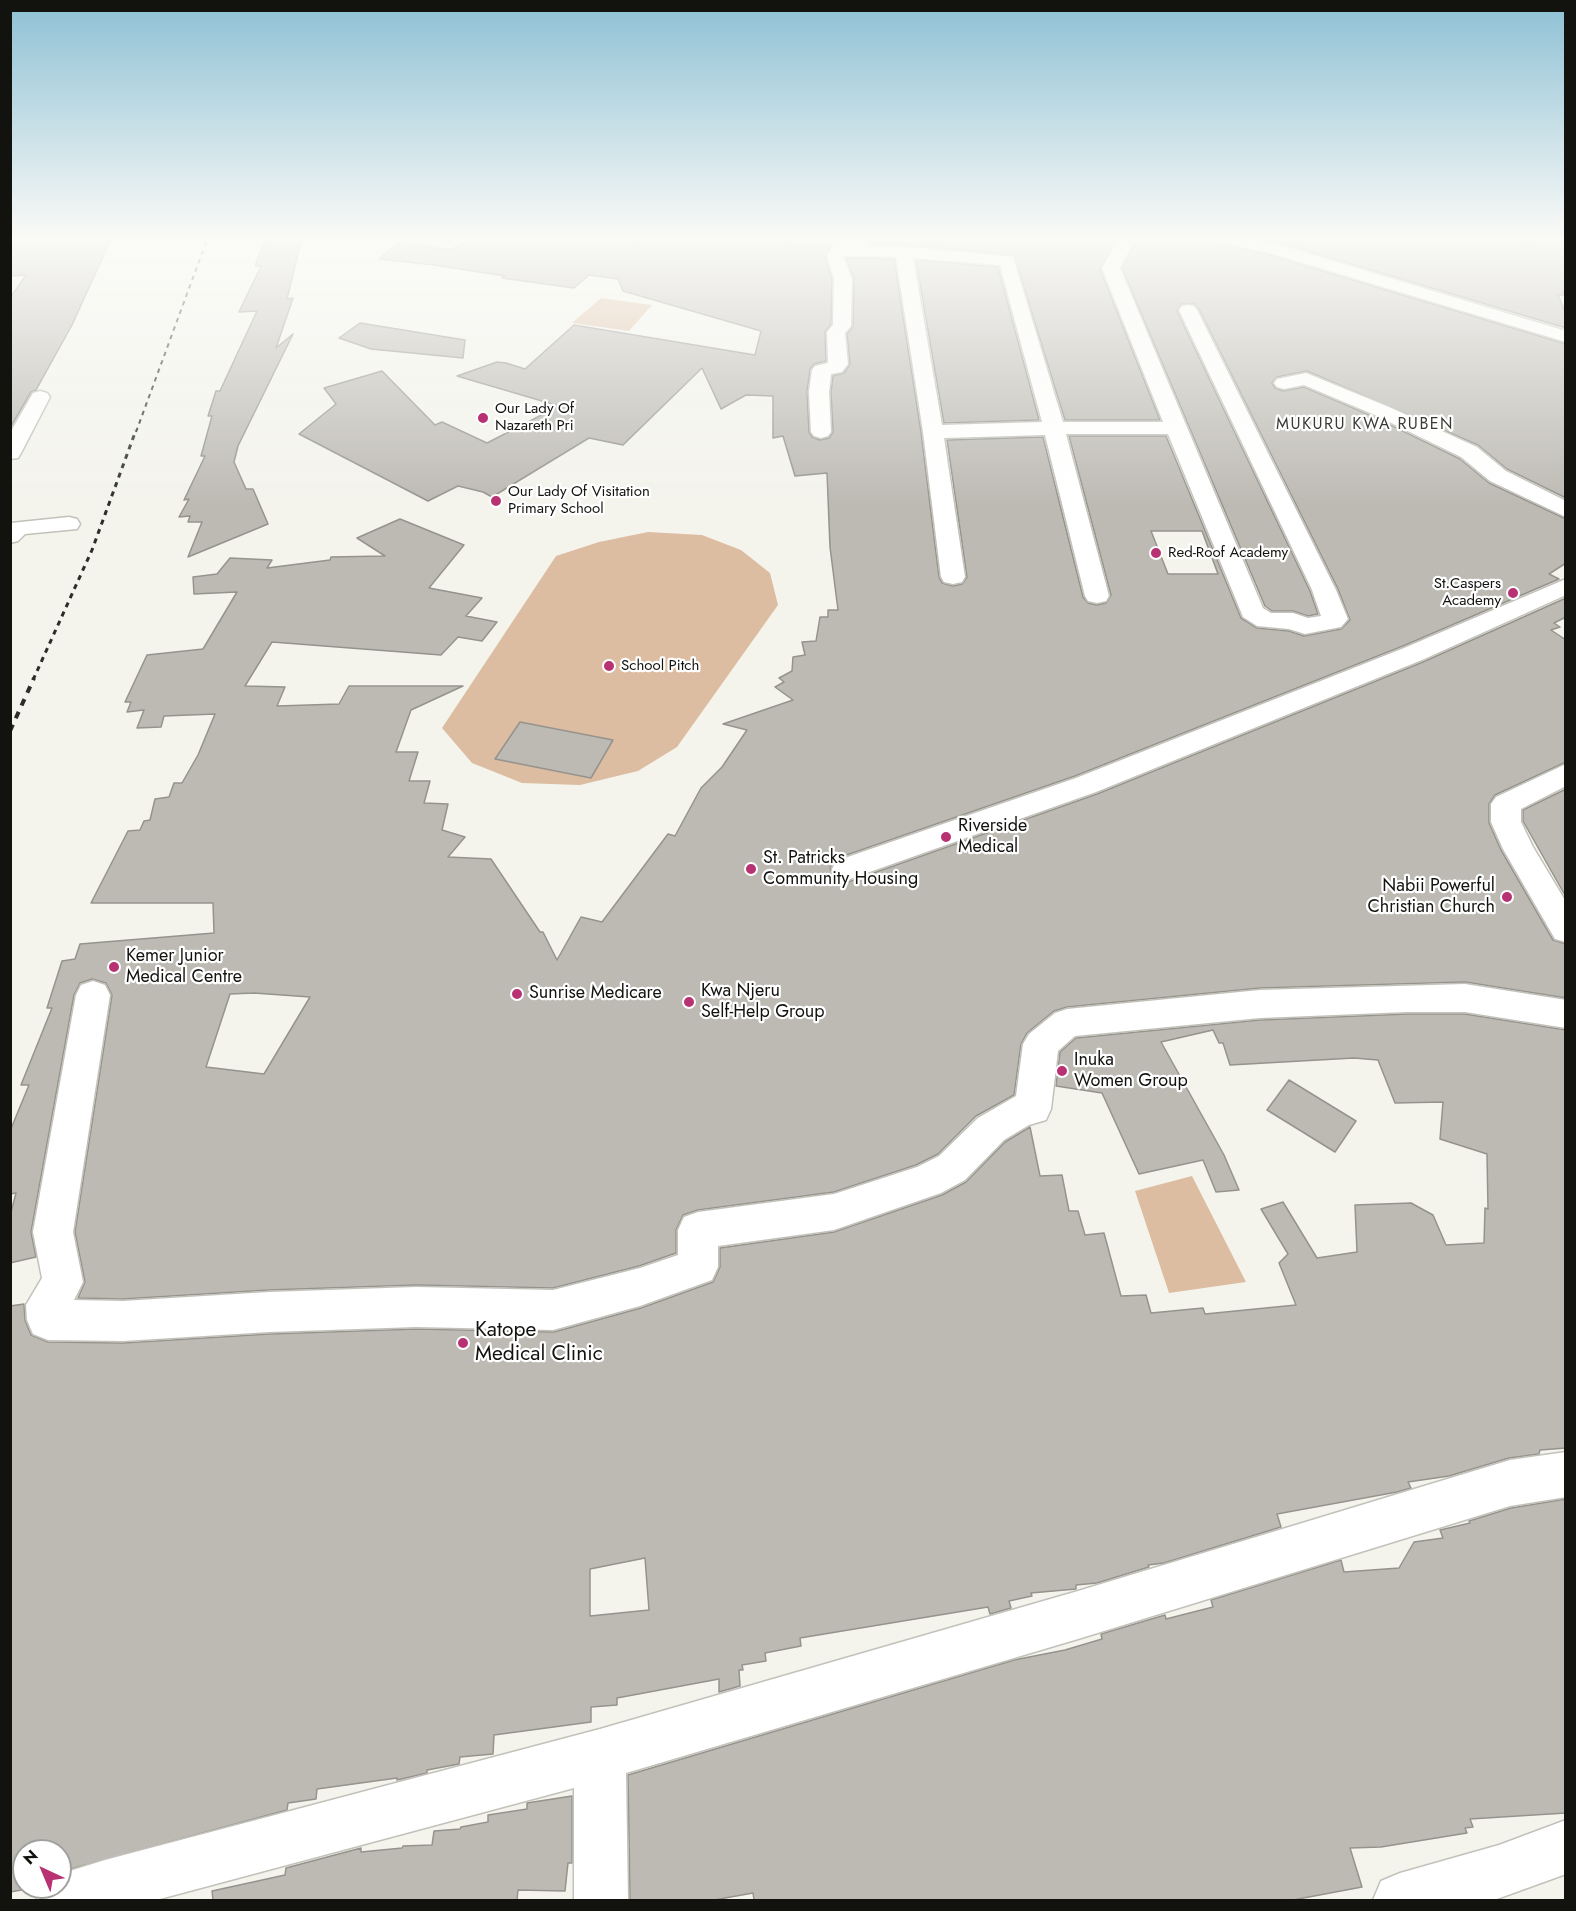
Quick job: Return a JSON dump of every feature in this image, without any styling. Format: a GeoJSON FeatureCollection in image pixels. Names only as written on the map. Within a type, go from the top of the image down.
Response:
{"type":"FeatureCollection","features":[{"type":"Feature","properties":{"kind":"street"},"geometry":{"type":"LineString","coordinates":[[821,432],[819,392],[821,373],[822,370],[836,368],[838,364],[836,332],[842,326]]}},
{"type":"Feature","properties":{"kind":"street"},"geometry":{"type":"LineString","coordinates":[[916,326],[953,577]]}},
{"type":"Feature","properties":{"kind":"street"},"geometry":{"type":"LineString","coordinates":[[1025,326],[1097,596]]}},
{"type":"Feature","properties":{"kind":"street"},"geometry":{"type":"LineString","coordinates":[[1135,326],[1254,615],[1266,621],[1293,621],[1305,626],[1334,620],[1319,580],[1196,326]]}},
{"type":"Feature","properties":{"kind":"street"},"geometry":{"type":"LineString","coordinates":[[1530,326],[1566,337]]}},
{"type":"Feature","properties":{"kind":"street"},"geometry":{"type":"LineString","coordinates":[[1284,383],[1306,379],[1382,411],[1469,452],[1510,483],[1566,510]]}},
{"type":"Feature","properties":{"kind":"street"},"geometry":{"type":"LineString","coordinates":[[10,453],[40,397]]}},
{"type":"Feature","properties":{"kind":"street"},"geometry":{"type":"LineString","coordinates":[[933,432],[1054,428],[1176,428]]}},
{"type":"Feature","properties":{"kind":"street"},"geometry":{"type":"LineString","coordinates":[[10,536],[19,528],[69,524]]}},
{"type":"Feature","properties":{"kind":"street"},"geometry":{"type":"LineString","coordinates":[[847,869],[1086,785],[1413,654],[1566,586]]}},
{"type":"Feature","properties":{"kind":"street"},"geometry":{"type":"LineString","coordinates":[[1566,774],[1506,804],[1506,822],[1518,849],[1566,930]]}},
{"type":"Feature","properties":{"kind":"street"},"geometry":{"type":"LineString","coordinates":[[93,995],[53,1232],[63,1282],[47,1305],[48,1320],[123,1321],[269,1312],[416,1307],[553,1310],[640,1287],[698,1267],[698,1230],[834,1212],[927,1181],[952,1168],[991,1129],[1022,1110],[1032,1109],[1041,1044],[1067,1023],[1260,1004],[1407,998],[1465,998],[1566,1014]]}},
{"type":"Feature","properties":{"kind":"street"},"geometry":{"type":"LineString","coordinates":[[63,1900],[600,1755],[1078,1615],[1509,1483],[1566,1474]]}},
{"type":"Feature","properties":{"kind":"street"},"geometry":{"type":"LineString","coordinates":[[600,1755],[601,1900]]}},
{"type":"Feature","properties":{"kind":"street"},"geometry":{"type":"LineString","coordinates":[[1400,1900],[1499,1872],[1566,1847]]}},
{"type":"Feature","properties":{"kind":"shaded area"},"geometry":{"type":"Polygon","coordinates":[[[595,326],[633,326],[629,331],[595,326]]]}},
{"type":"Feature","properties":{"kind":"shaded area","name":"School Pitch"},"geometry":{"type":"Polygon","coordinates":[[[648,532],[702,535],[741,550],[770,573],[778,605],[677,747],[638,771],[580,785],[522,783],[472,763],[442,728],[556,556],[599,542],[648,532]]]}},
{"type":"Feature","properties":{"kind":"shaded area"},"geometry":{"type":"Polygon","coordinates":[[[1192,1176],[1246,1282],[1169,1293],[1135,1191],[1192,1176]]]}},
{"type":"Feature","properties":{"kind":"building"},"geometry":{"type":"Polygon","coordinates":[[[10,326],[71,326],[36,390],[31,392],[10,428],[10,326]]]}},
{"type":"Feature","properties":{"kind":"building"},"geometry":{"type":"Polygon","coordinates":[[[250,326],[283,326],[276,348],[293,334],[238,446],[234,462],[246,489],[253,489],[268,524],[188,557],[202,522],[188,522],[190,516],[179,517],[189,499],[184,500],[205,456],[201,456],[212,416],[208,416],[216,391],[220,391],[250,326]]]}},
{"type":"Feature","properties":{"kind":"building"},"geometry":{"type":"Polygon","coordinates":[[[356,326],[380,326],[465,340],[463,358],[371,349],[339,338],[356,326]]]}},
{"type":"Feature","properties":{"kind":"building"},"geometry":{"type":"Polygon","coordinates":[[[573,326],[755,355],[761,331],[744,326],[829,326],[825,332],[826,361],[814,364],[810,369],[807,392],[809,432],[812,437],[820,440],[829,438],[833,432],[831,392],[833,376],[844,373],[850,364],[847,334],[853,326],[904,326],[921,432],[939,577],[942,583],[953,586],[962,584],[967,577],[947,440],[1043,437],[1083,597],[1088,603],[1097,605],[1106,603],[1111,595],[1069,436],[1166,436],[1241,618],[1257,628],[1289,631],[1304,636],[1341,629],[1350,620],[1338,589],[1208,326],[1507,326],[1566,344],[1566,498],[1507,469],[1478,445],[1307,371],[1277,377],[1272,383],[1275,388],[1283,391],[1304,387],[1374,417],[1460,459],[1489,483],[1566,519],[1566,563],[1549,574],[1559,579],[1403,646],[1075,776],[835,859],[830,868],[835,879],[848,882],[1097,794],[1423,662],[1566,598],[1566,617],[1554,623],[1560,627],[1551,630],[1566,640],[1566,762],[1495,795],[1489,804],[1489,823],[1501,850],[1553,940],[1566,944],[1566,998],[1465,982],[1260,988],[1067,1007],[1054,1011],[1027,1033],[1021,1044],[1014,1095],[976,1116],[938,1154],[916,1165],[834,1192],[698,1210],[683,1215],[676,1230],[676,1253],[639,1266],[553,1288],[416,1285],[269,1290],[123,1299],[78,1298],[85,1282],[75,1232],[112,995],[106,983],[92,979],[80,983],[74,995],[31,1232],[36,1257],[10,1263],[10,1216],[16,1193],[10,1194],[10,1131],[29,1085],[21,1085],[52,1008],[47,1008],[62,961],[75,959],[80,944],[214,933],[213,903],[91,903],[128,831],[140,830],[144,821],[150,820],[155,799],[169,797],[174,783],[182,783],[198,755],[215,714],[164,716],[161,727],[137,728],[144,710],[127,712],[131,702],[125,702],[147,655],[203,649],[237,592],[194,594],[193,577],[217,574],[230,558],[272,560],[267,568],[330,560],[331,557],[385,556],[357,538],[400,519],[464,545],[429,588],[482,598],[466,616],[497,622],[482,641],[458,637],[441,655],[272,642],[245,686],[285,687],[277,706],[339,704],[349,686],[463,686],[411,710],[396,752],[418,752],[409,781],[430,781],[424,803],[448,804],[442,830],[465,837],[448,857],[491,859],[540,932],[543,932],[557,960],[581,917],[602,922],[668,834],[675,836],[701,788],[722,767],[747,730],[723,724],[793,700],[775,687],[784,682],[779,678],[792,671],[793,657],[805,655],[802,642],[816,641],[820,617],[828,617],[828,610],[838,610],[830,547],[827,473],[795,476],[783,436],[773,438],[773,396],[746,395],[721,409],[702,368],[623,445],[589,438],[492,497],[483,492],[458,486],[428,501],[299,434],[336,404],[324,388],[382,371],[435,425],[442,422],[487,443],[559,406],[457,376],[497,362],[525,369],[573,326]],[[1151,531],[1168,574],[1218,574],[1202,531],[1151,531]],[[254,993],[230,994],[206,1067],[264,1074],[310,997],[254,993]]]}},
{"type":"Feature","properties":{"kind":"building"},"geometry":{"type":"Polygon","coordinates":[[[927,326],[1014,326],[1039,420],[944,423],[927,326]]]}},
{"type":"Feature","properties":{"kind":"building"},"geometry":{"type":"Polygon","coordinates":[[[1036,326],[1123,326],[1160,420],[1065,420],[1036,326]]]}},
{"type":"Feature","properties":{"kind":"building"},"geometry":{"type":"Polygon","coordinates":[[[1147,326],[1184,326],[1310,591],[1318,614],[1308,616],[1293,611],[1272,611],[1265,606],[1147,326]]]}},
{"type":"Feature","properties":{"kind":"building"},"geometry":{"type":"Polygon","coordinates":[[[520,722],[613,740],[591,778],[495,759],[520,722]]]}},
{"type":"Feature","properties":{"kind":"building"},"geometry":{"type":"Polygon","coordinates":[[[1566,789],[1566,897],[1523,821],[1523,810],[1566,789]]]}},
{"type":"Feature","properties":{"kind":"building"},"geometry":{"type":"Polygon","coordinates":[[[1407,1014],[1465,1014],[1566,1030],[1566,1448],[1540,1450],[1539,1454],[1509,1458],[1449,1476],[1408,1482],[1411,1488],[1397,1492],[1277,1514],[1281,1527],[1164,1563],[1148,1565],[1149,1567],[1097,1583],[1076,1585],[1076,1589],[1031,1593],[1032,1596],[1009,1601],[1011,1608],[990,1614],[988,1607],[800,1638],[801,1646],[765,1653],[766,1661],[742,1665],[743,1670],[739,1670],[740,1686],[719,1692],[719,1679],[617,1698],[617,1705],[591,1707],[591,1722],[494,1735],[493,1754],[460,1757],[459,1764],[427,1770],[427,1773],[397,1780],[397,1778],[317,1789],[316,1799],[288,1803],[287,1810],[72,1869],[72,1839],[12,1839],[12,1892],[10,1892],[10,1306],[24,1304],[25,1320],[31,1335],[48,1342],[123,1343],[269,1334],[416,1329],[554,1332],[641,1308],[713,1282],[720,1267],[720,1248],[834,1232],[942,1195],[966,1182],[1005,1142],[1030,1127],[1040,1176],[1062,1175],[1069,1211],[1078,1211],[1085,1235],[1104,1233],[1121,1296],[1146,1295],[1151,1313],[1203,1308],[1205,1314],[1296,1305],[1279,1263],[1288,1254],[1261,1209],[1283,1202],[1317,1258],[1357,1252],[1355,1205],[1411,1203],[1433,1215],[1446,1245],[1484,1243],[1485,1208],[1488,1209],[1487,1154],[1440,1139],[1443,1102],[1395,1103],[1378,1060],[1354,1058],[1230,1065],[1223,1043],[1219,1043],[1213,1030],[1161,1042],[1224,1155],[1239,1190],[1216,1192],[1203,1160],[1139,1174],[1102,1093],[1056,1086],[1060,1052],[1076,1038],[1260,1020],[1407,1014]],[[645,1558],[590,1569],[590,1616],[649,1610],[645,1558]]]}},
{"type":"Feature","properties":{"kind":"building"},"geometry":{"type":"Polygon","coordinates":[[[1289,1080],[1356,1121],[1335,1152],[1267,1110],[1289,1080]]]}},
{"type":"Feature","properties":{"kind":"building"},"geometry":{"type":"Polygon","coordinates":[[[1566,1499],[1566,1813],[1470,1819],[1473,1827],[1465,1828],[1467,1833],[1381,1847],[1350,1848],[1362,1887],[1293,1900],[754,1900],[753,1893],[714,1900],[630,1900],[628,1775],[1014,1660],[1065,1650],[1102,1639],[1101,1634],[1165,1615],[1166,1619],[1213,1607],[1211,1600],[1341,1560],[1344,1572],[1399,1568],[1414,1542],[1443,1538],[1440,1530],[1470,1523],[1469,1521],[1511,1508],[1566,1499]]]}},
{"type":"Feature","properties":{"kind":"building"},"geometry":{"type":"Polygon","coordinates":[[[572,1796],[572,1863],[568,1863],[565,1891],[518,1890],[517,1900],[213,1900],[212,1891],[285,1875],[286,1868],[361,1848],[361,1852],[402,1848],[403,1846],[432,1845],[434,1831],[460,1829],[488,1822],[488,1815],[527,1809],[527,1803],[572,1796]]]}},
{"type":"Feature","properties":{"kind":"railway"},"geometry":{"type":"LineString","coordinates":[[136,432],[175,326]]}},
{"type":"Feature","properties":{"kind":"railway"},"geometry":{"type":"LineString","coordinates":[[33,680],[92,550],[136,430]]}},
{"type":"Feature","properties":{"kind":"railway"},"geometry":{"type":"LineString","coordinates":[[10,731],[34,678]]}},
{"type":"Feature","properties":{"kind":"place","name":"Our Lady Of Nazareth Pri"},"geometry":{"type":"Point","coordinates":[483,418]}},
{"type":"Feature","properties":{"kind":"place","name":"Our Lady Of Visitation Primary School"},"geometry":{"type":"Point","coordinates":[496,501]}},
{"type":"Feature","properties":{"kind":"place","name":"Red-Roof Academy"},"geometry":{"type":"Point","coordinates":[1156,553]}},
{"type":"Feature","properties":{"kind":"place","name":"St.Caspers Academy"},"geometry":{"type":"Point","coordinates":[1513,593]}},
{"type":"Feature","properties":{"kind":"place","name":"School Pitch"},"geometry":{"type":"Point","coordinates":[609,666]}},
{"type":"Feature","properties":{"kind":"place","name":"Riverside Medical"},"geometry":{"type":"Point","coordinates":[946,837]}},
{"type":"Feature","properties":{"kind":"place","name":"St. Patricks Community Housing"},"geometry":{"type":"Point","coordinates":[751,869]}},
{"type":"Feature","properties":{"kind":"place","name":"Nabii Powerful Christian Church"},"geometry":{"type":"Point","coordinates":[1507,897]}},
{"type":"Feature","properties":{"kind":"place","name":"Kemer Junior Medical Centre"},"geometry":{"type":"Point","coordinates":[114,967]}},
{"type":"Feature","properties":{"kind":"place","name":"Sunrise Medicare"},"geometry":{"type":"Point","coordinates":[517,994]}},
{"type":"Feature","properties":{"kind":"place","name":"Kwa Njeru Self-Help Group"},"geometry":{"type":"Point","coordinates":[689,1002]}},
{"type":"Feature","properties":{"kind":"place","name":"Inuka Women Group"},"geometry":{"type":"Point","coordinates":[1062,1071]}},
{"type":"Feature","properties":{"kind":"place","name":"Katope Medical Clinic"},"geometry":{"type":"Point","coordinates":[463,1343]}},
{"type":"Feature","properties":{"kind":"district","name":"MUKURU KWA RUBEN"},"geometry":{"type":"Point","coordinates":[1365,425]}}]}
